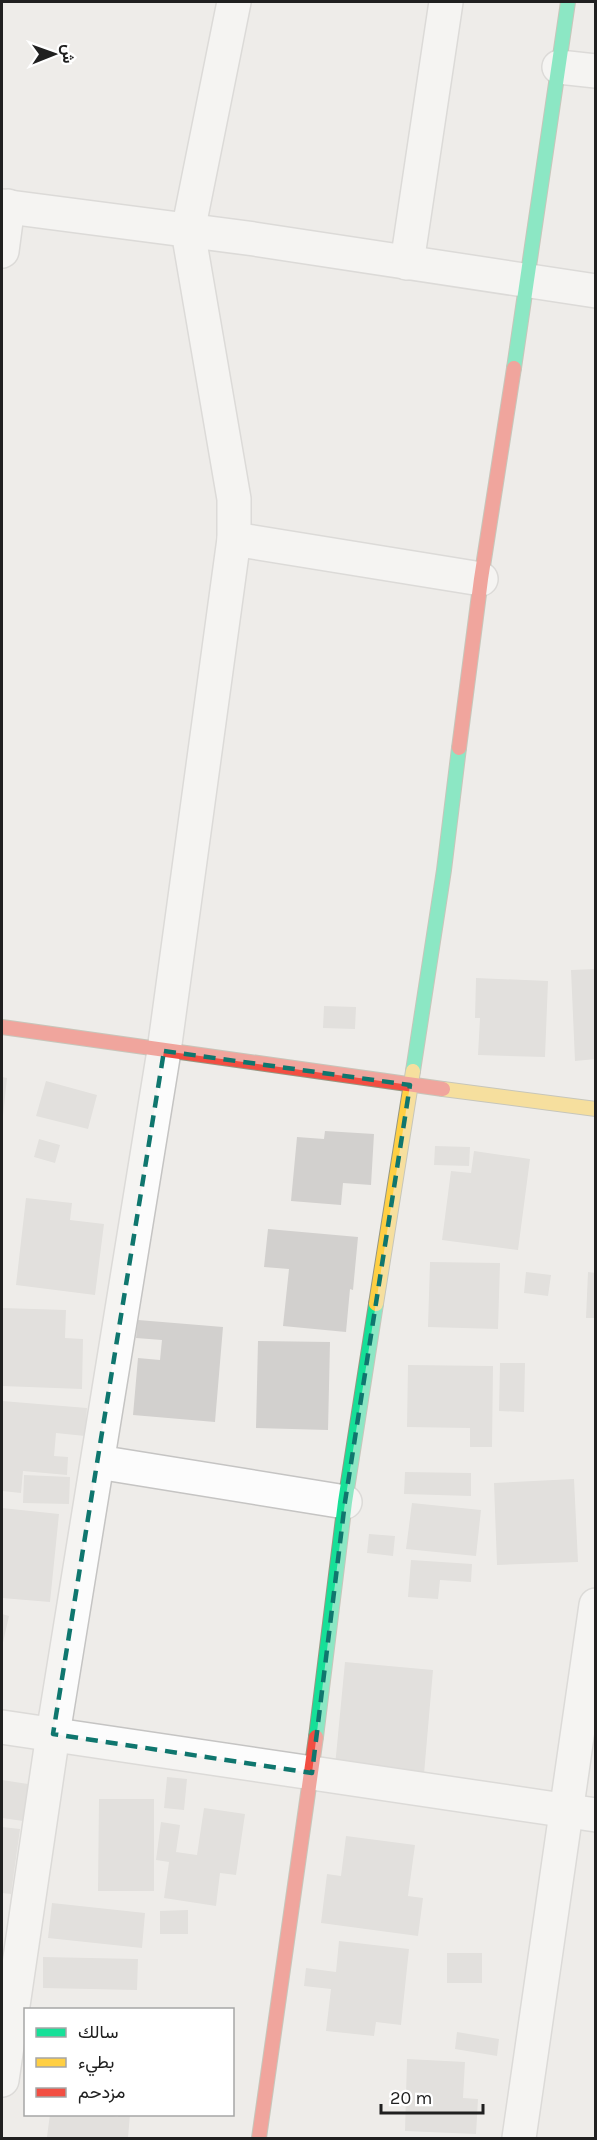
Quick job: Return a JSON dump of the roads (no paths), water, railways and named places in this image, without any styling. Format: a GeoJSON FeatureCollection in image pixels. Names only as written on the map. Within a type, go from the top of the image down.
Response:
{"type":"FeatureCollection","features":[{"type":"Feature","properties":{"kind":"street"},"geometry":{"type":"LineString","coordinates":[[2,2080],[53,1734],[164,1051],[234,539],[232,488],[188,231],[234,2]]}},
{"type":"Feature","properties":{"kind":"street"},"geometry":{"type":"LineString","coordinates":[[407,263],[446,2]]}},
{"type":"Feature","properties":{"kind":"street"},"geometry":{"type":"LineString","coordinates":[[259,2139],[312,1773],[345,1502],[444,870],[481,579],[528,281],[568,2]]}},
{"type":"Feature","properties":{"kind":"street"},"geometry":{"type":"LineString","coordinates":[[559,67],[596,71]]}},
{"type":"Feature","properties":{"kind":"street"},"geometry":{"type":"LineString","coordinates":[[2,251],[4,206],[254,239],[596,291]]}},
{"type":"Feature","properties":{"kind":"street"},"geometry":{"type":"LineString","coordinates":[[234,539],[481,579]]}},
{"type":"Feature","properties":{"kind":"street"},"geometry":{"type":"LineString","coordinates":[[2,1027],[596,1109]]}},
{"type":"Feature","properties":{"kind":"street"},"geometry":{"type":"LineString","coordinates":[[98,1462],[345,1502]]}},
{"type":"Feature","properties":{"kind":"street"},"geometry":{"type":"LineString","coordinates":[[519,2139],[581,1813],[596,1605]]}},
{"type":"Feature","properties":{"kind":"street"},"geometry":{"type":"LineString","coordinates":[[2,1726],[581,1813]]}}]}
